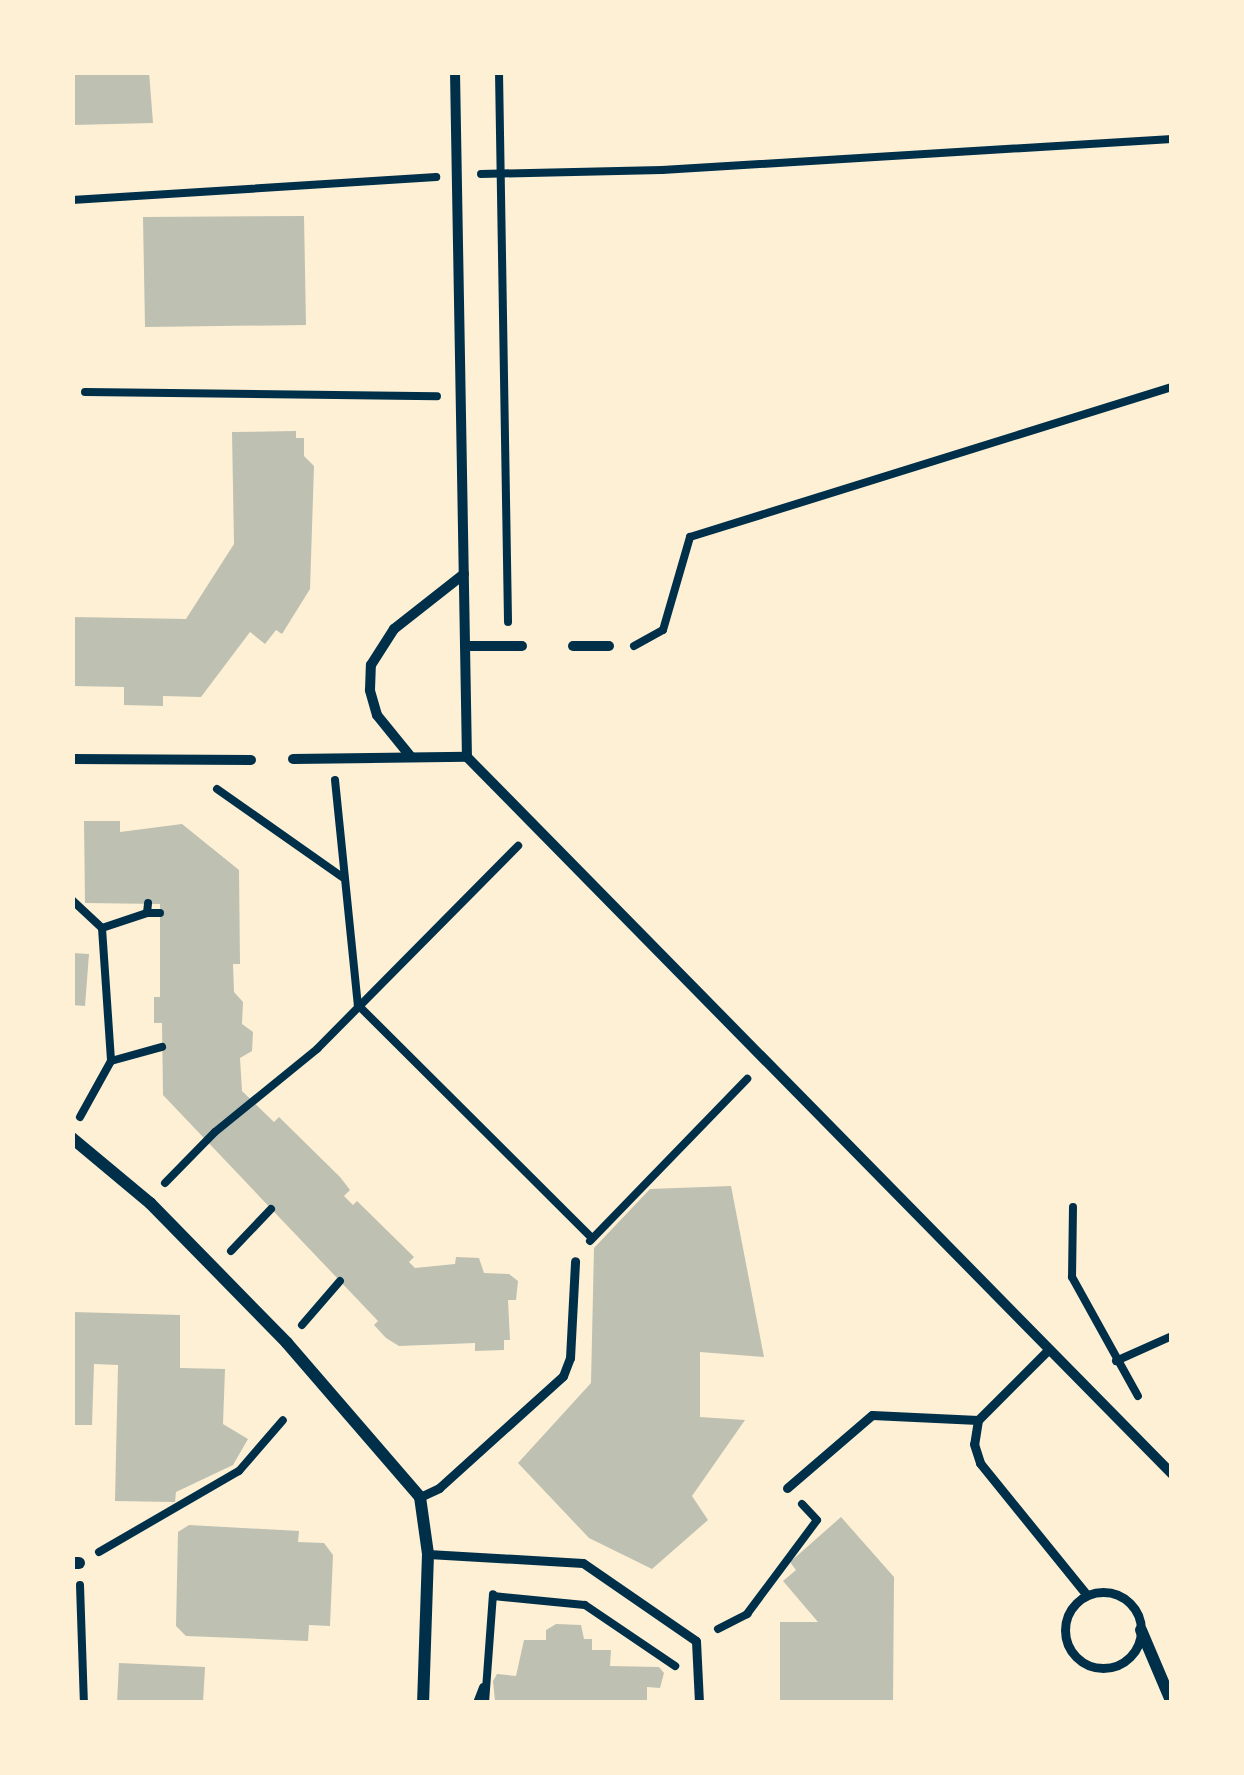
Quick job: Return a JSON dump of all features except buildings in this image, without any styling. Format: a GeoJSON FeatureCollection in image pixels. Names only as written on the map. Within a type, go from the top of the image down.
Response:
{"type":"FeatureCollection","features":[{"type":"Feature","properties":{"kind":"street"},"geometry":{"type":"LineString","coordinates":[[455,72],[467,757],[1172,1474]]}},
{"type":"Feature","properties":{"kind":"street"},"geometry":{"type":"LineString","coordinates":[[411,758],[377,715],[370,690],[371,665],[394,628],[464,574]]}},
{"type":"Feature","properties":{"kind":"street"},"geometry":{"type":"LineString","coordinates":[[465,646],[515,646]]}},
{"type":"Feature","properties":{"kind":"street"},"geometry":{"type":"LineString","coordinates":[[574,646],[609,646]]}},
{"type":"Feature","properties":{"kind":"street"},"geometry":{"type":"LineString","coordinates":[[293,759],[467,757]]}},
{"type":"Feature","properties":{"kind":"street"},"geometry":{"type":"LineString","coordinates":[[72,759],[251,760]]}},
{"type":"Feature","properties":{"kind":"street"},"geometry":{"type":"LineString","coordinates":[[72,1138],[150,1203],[287,1343],[420,1497],[428,1554],[423,1703]]}},
{"type":"Feature","properties":{"kind":"street"},"geometry":{"type":"LineString","coordinates":[[1142,1630],[1172,1703]]}},
{"type":"Feature","properties":{"kind":"lane"},"geometry":{"type":"LineString","coordinates":[[420,1497],[440,1488],[562,1376],[570,1358],[575,1261]]}},
{"type":"Feature","properties":{"kind":"lane"},"geometry":{"type":"LineString","coordinates":[[1049,1349],[978,1420],[974,1444],[980,1462],[1087,1595]]}},
{"type":"Feature","properties":{"kind":"lane"},"geometry":{"type":"LineString","coordinates":[[787,1487],[872,1415],[978,1420]]}},
{"type":"Feature","properties":{"kind":"lane"},"geometry":{"type":"LineString","coordinates":[[428,1554],[583,1563],[696,1641],[699,1703]]}},
{"type":"Feature","properties":{"kind":"lane"},"geometry":{"type":"LineString","coordinates":[[1116,1594],[1132,1604],[1142,1630],[1137,1647],[1120,1664],[1084,1663],[1069,1647],[1065,1629],[1069,1612],[1087,1595],[1116,1594]]}},
{"type":"Feature","properties":{"kind":"path"},"geometry":{"type":"LineString","coordinates":[[500,72],[515,646]]}},
{"type":"Feature","properties":{"kind":"path"},"geometry":{"type":"LineString","coordinates":[[501,172],[662,170],[1172,140]]}},
{"type":"Feature","properties":{"kind":"path"},"geometry":{"type":"LineString","coordinates":[[72,200],[456,176]]}},
{"type":"Feature","properties":{"kind":"path"},"geometry":{"type":"LineString","coordinates":[[640,646],[662,630],[690,537],[1172,387]]}},
{"type":"Feature","properties":{"kind":"path"},"geometry":{"type":"LineString","coordinates":[[85,392],[461,396]]}},
{"type":"Feature","properties":{"kind":"path"},"geometry":{"type":"LineString","coordinates":[[334,758],[358,1005],[592,1238]]}},
{"type":"Feature","properties":{"kind":"path"},"geometry":{"type":"LineString","coordinates":[[177,760],[343,878]]}},
{"type":"Feature","properties":{"kind":"path"},"geometry":{"type":"LineString","coordinates":[[160,1189],[358,1005],[536,827]]}},
{"type":"Feature","properties":{"kind":"path"},"geometry":{"type":"LineString","coordinates":[[72,900],[102,928],[111,1060],[78,1120]]}},
{"type":"Feature","properties":{"kind":"path"},"geometry":{"type":"LineString","coordinates":[[102,928],[147,908],[160,913]]}},
{"type":"Feature","properties":{"kind":"path"},"geometry":{"type":"LineString","coordinates":[[111,1060],[162,1047]]}},
{"type":"Feature","properties":{"kind":"path"},"geometry":{"type":"LineString","coordinates":[[575,1261],[765,1060]]}},
{"type":"Feature","properties":{"kind":"path"},"geometry":{"type":"LineString","coordinates":[[1073,1207],[1072,1277],[1149,1413]]}},
{"type":"Feature","properties":{"kind":"path"},"geometry":{"type":"LineString","coordinates":[[228,1255],[271,1209]]}},
{"type":"Feature","properties":{"kind":"path"},"geometry":{"type":"LineString","coordinates":[[300,1328],[340,1281]]}},
{"type":"Feature","properties":{"kind":"path"},"geometry":{"type":"LineString","coordinates":[[1116,1360],[1172,1336]]}},
{"type":"Feature","properties":{"kind":"path"},"geometry":{"type":"LineString","coordinates":[[84,1703],[75,1563],[170,1516],[239,1471],[283,1420]]}},
{"type":"Feature","properties":{"kind":"path"},"geometry":{"type":"LineString","coordinates":[[696,1641],[747,1614],[817,1520],[787,1487]]}},
{"type":"Feature","properties":{"kind":"path"},"geometry":{"type":"LineString","coordinates":[[481,1703],[502,1558]]}},
{"type":"Feature","properties":{"kind":"path"},"geometry":{"type":"LineString","coordinates":[[493,1596],[585,1605],[676,1667],[676,1685]]}}]}
